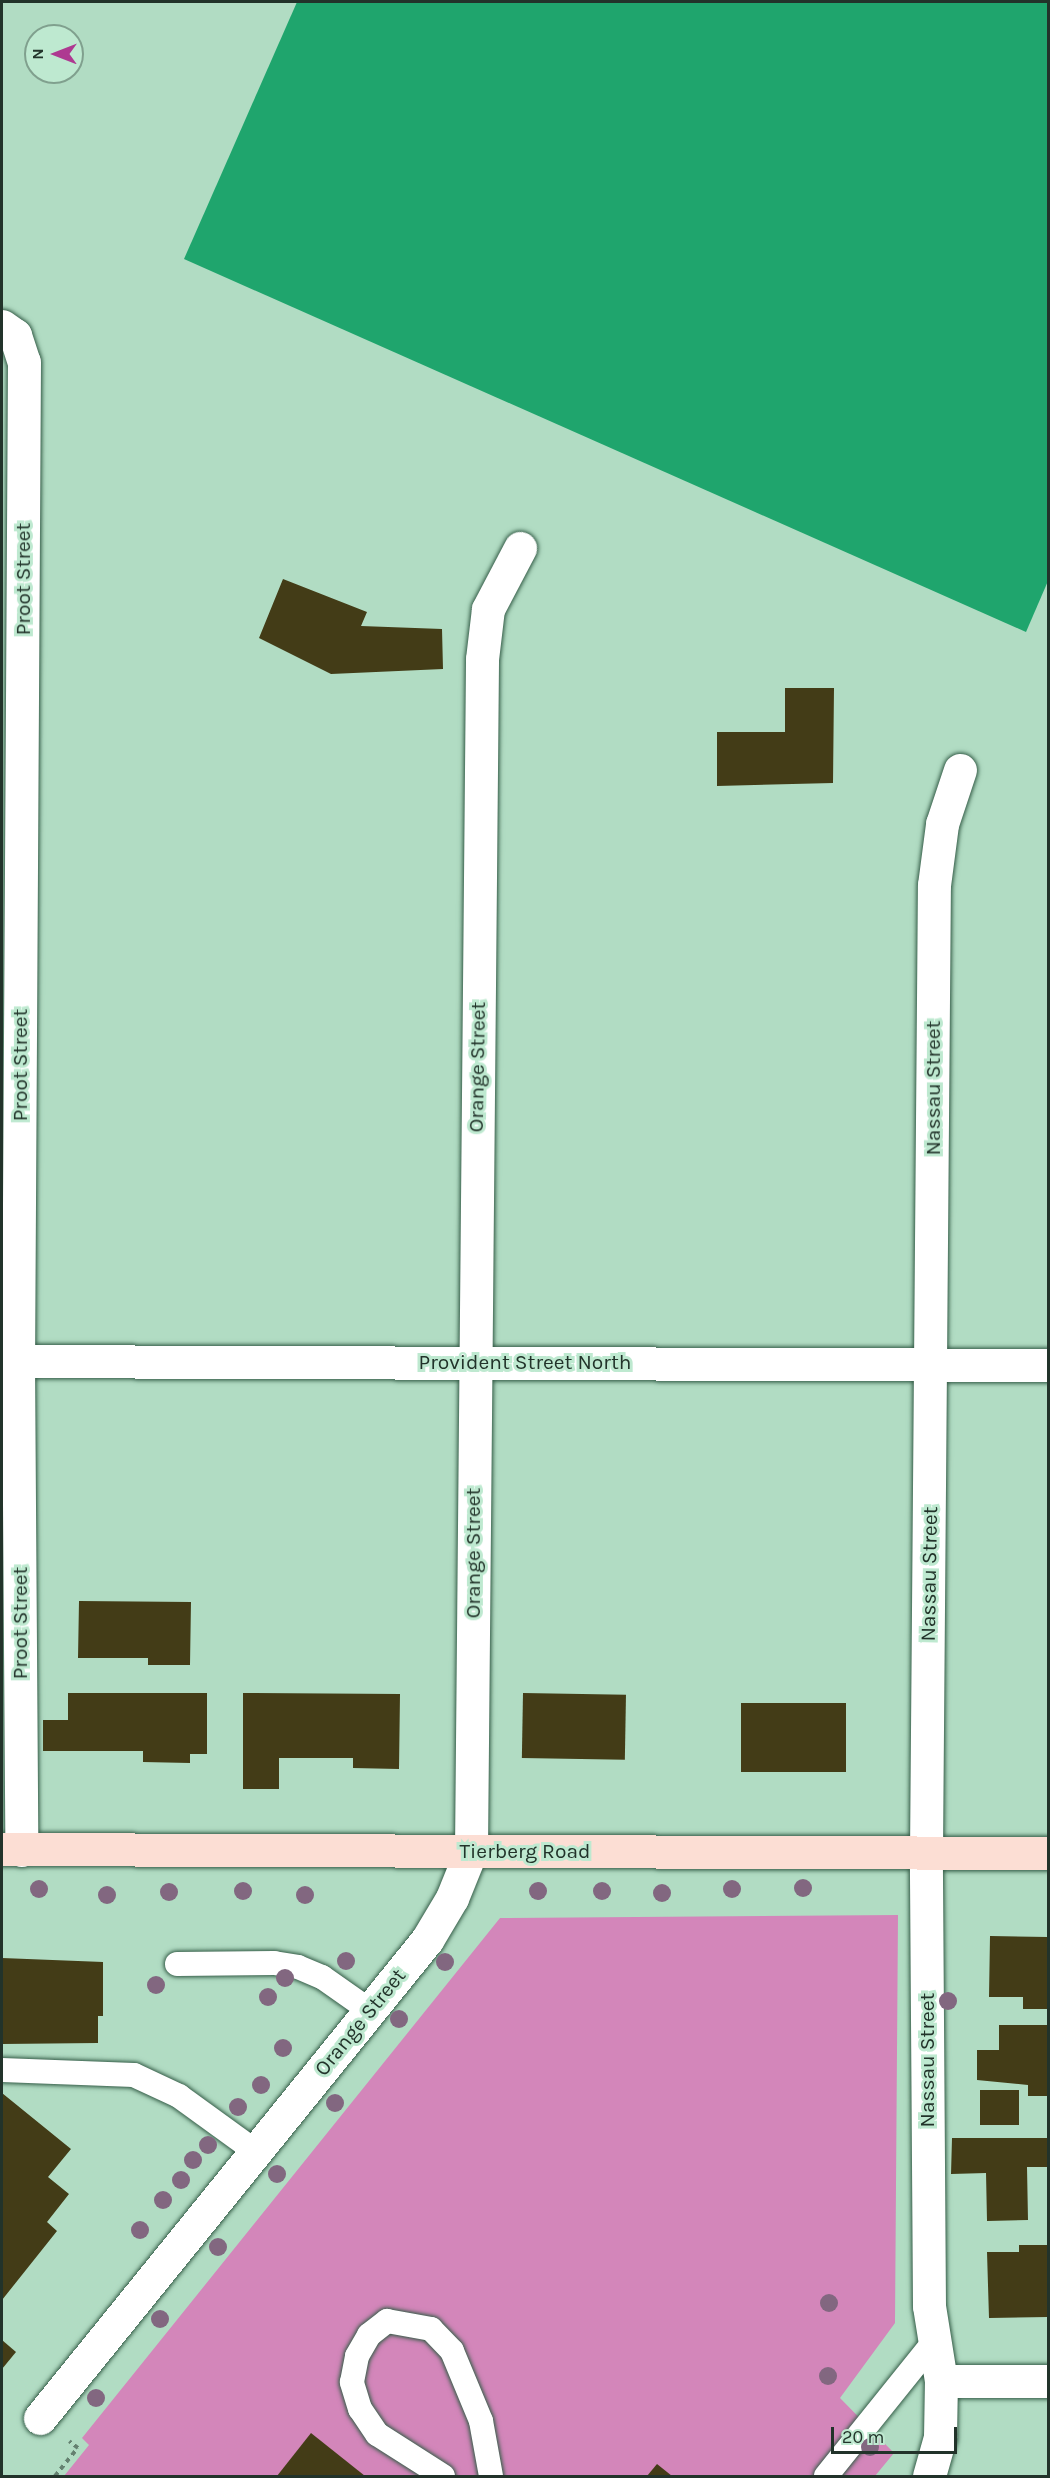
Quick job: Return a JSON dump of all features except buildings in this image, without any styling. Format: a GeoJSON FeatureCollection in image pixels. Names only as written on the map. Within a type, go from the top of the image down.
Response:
{"type":"FeatureCollection","features":[{"type":"Feature","properties":{"kind":"street","name":"Proot Street"},"geometry":{"type":"LineString","coordinates":[[2,326],[15,335],[24,363],[10,1361],[11,1850]]}},
{"type":"Feature","properties":{"kind":"street","name":"Orange Street"},"geometry":{"type":"LineString","coordinates":[[40,2418],[426,1940],[452,1898],[471,1851],[474,1362],[484,633],[488,609],[520,548]]}},
{"type":"Feature","properties":{"kind":"street","name":"Nassau Street"},"geometry":{"type":"LineString","coordinates":[[929,2476],[940,2437],[941,2381],[932,2344],[928,2260],[926,1852],[932,1365],[934,885],[942,824],[960,770]]}},
{"type":"Feature","properties":{"kind":"street","name":"Provident Street North"},"geometry":{"type":"LineString","coordinates":[[10,1361],[1048,1365]]}},
{"type":"Feature","properties":{"kind":"street","name":"Tierberg Road"},"geometry":{"type":"LineString","coordinates":[[11,1850],[1048,1853]]}},
{"type":"Feature","properties":{"kind":"street"},"geometry":{"type":"LineString","coordinates":[[941,2381],[1048,2382]]}},
{"type":"Feature","properties":{"kind":"lane"},"geometry":{"type":"LineString","coordinates":[[177,1964],[274,1963],[298,1967],[322,1977],[369,2010]]}},
{"type":"Feature","properties":{"kind":"lane"},"geometry":{"type":"LineString","coordinates":[[2,2070],[134,2075],[179,2096],[255,2151]]}},
{"type":"Feature","properties":{"kind":"lane"},"geometry":{"type":"LineString","coordinates":[[443,2476],[377,2434],[360,2409],[352,2382],[357,2355],[369,2335],[387,2321],[431,2329],[452,2351],[481,2421],[490,2476]]}},
{"type":"Feature","properties":{"kind":"lane"},"geometry":{"type":"LineString","coordinates":[[826,2476],[932,2344]]}},
{"type":"Feature","properties":{"kind":"shaded area"},"geometry":{"type":"Polygon","coordinates":[[[297,2],[1048,2],[1048,581],[1026,632],[184,259],[297,2]]]}},
{"type":"Feature","properties":{"kind":"shaded area"},"geometry":{"type":"Polygon","coordinates":[[[898,1915],[895,2323],[840,2398],[894,2453],[875,2476],[64,2476],[89,2445],[82,2438],[500,1918],[898,1915]]]}}]}
